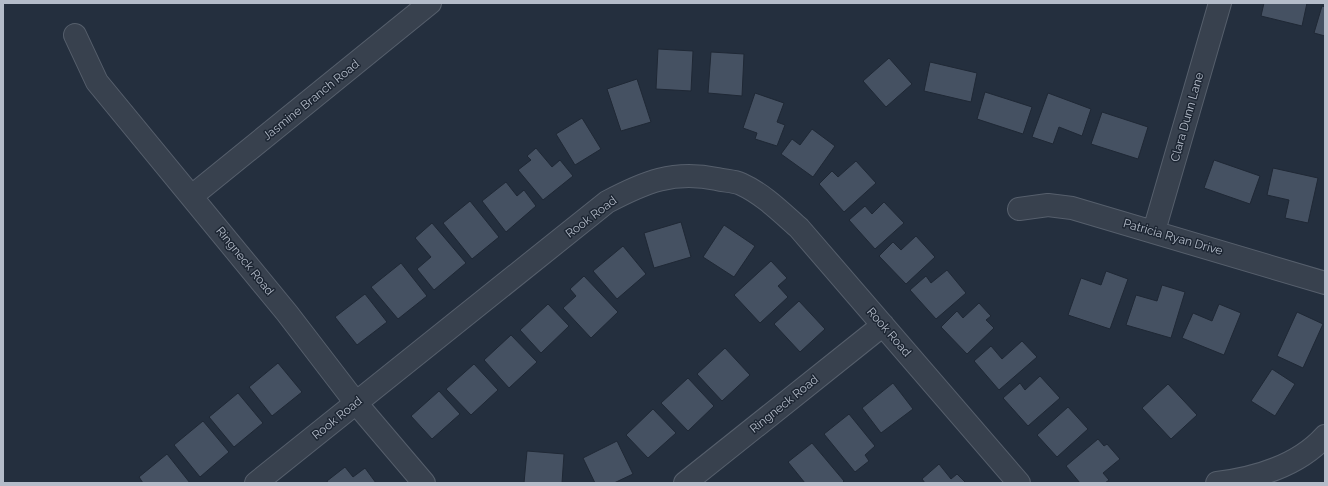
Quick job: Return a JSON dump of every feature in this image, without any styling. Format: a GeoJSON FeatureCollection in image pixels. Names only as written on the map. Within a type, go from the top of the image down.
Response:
{"type":"FeatureCollection","features":[{"type":"Feature","properties":{"kind":"street","name":"Jasmine Branch Road"},"geometry":{"type":"LineString","coordinates":[[192,196],[430,3]]}},
{"type":"Feature","properties":{"kind":"street","name":"Clara Dunn Lane"},"geometry":{"type":"LineString","coordinates":[[1154,231],[1220,3]]}},
{"type":"Feature","properties":{"kind":"street","name":"Ringneck Road"},"geometry":{"type":"LineString","coordinates":[[75,35],[97,82],[287,313],[356,403],[424,483]]}},
{"type":"Feature","properties":{"kind":"street","name":"Rook Road"},"geometry":{"type":"LineString","coordinates":[[256,483],[607,202],[637,187],[668,177],[701,176],[740,184],[769,201],[799,228],[1020,483]]}},
{"type":"Feature","properties":{"kind":"street","name":"Patricia Ryan Drive"},"geometry":{"type":"LineString","coordinates":[[1019,209],[1048,205],[1072,208],[1154,231],[1325,283]]}},
{"type":"Feature","properties":{"kind":"street","name":"Ringneck Road"},"geometry":{"type":"LineString","coordinates":[[685,483],[883,325]]}},
{"type":"Feature","properties":{"kind":"street"},"geometry":{"type":"LineString","coordinates":[[1217,483],[1263,475],[1291,462],[1318,443],[1325,436]]}},
{"type":"Feature","properties":{"kind":"building"},"geometry":{"type":"Polygon","coordinates":[[[1264,3],[1307,3],[1302,26],[1261,16],[1264,3]]]}},
{"type":"Feature","properties":{"kind":"building"},"geometry":{"type":"Polygon","coordinates":[[[1322,6],[1325,7],[1325,36],[1314,33],[1322,6]]]}},
{"type":"Feature","properties":{"kind":"building"},"geometry":{"type":"Polygon","coordinates":[[[658,49],[693,51],[691,91],[656,89],[658,49]]]}},
{"type":"Feature","properties":{"kind":"building"},"geometry":{"type":"Polygon","coordinates":[[[711,52],[744,54],[742,96],[708,93],[711,52]]]}},
{"type":"Feature","properties":{"kind":"building"},"geometry":{"type":"Polygon","coordinates":[[[889,58],[912,84],[886,107],[863,81],[889,58]]]}},
{"type":"Feature","properties":{"kind":"building"},"geometry":{"type":"Polygon","coordinates":[[[930,62],[977,73],[971,102],[924,91],[930,62]]]}},
{"type":"Feature","properties":{"kind":"building"},"geometry":{"type":"Polygon","coordinates":[[[637,79],[651,122],[621,131],[607,89],[637,79]]]}},
{"type":"Feature","properties":{"kind":"building"},"geometry":{"type":"Polygon","coordinates":[[[985,92],[1032,107],[1023,134],[977,119],[985,92]]]}},
{"type":"Feature","properties":{"kind":"building"},"geometry":{"type":"Polygon","coordinates":[[[755,93],[784,103],[777,122],[785,125],[777,146],[755,139],[757,133],[743,128],[755,93]]]}},
{"type":"Feature","properties":{"kind":"building"},"geometry":{"type":"Polygon","coordinates":[[[1048,93],[1091,109],[1082,136],[1059,127],[1053,144],[1032,137],[1048,93]]]}},
{"type":"Feature","properties":{"kind":"building"},"geometry":{"type":"Polygon","coordinates":[[[1102,112],[1148,127],[1138,159],[1091,144],[1102,112]]]}},
{"type":"Feature","properties":{"kind":"building"},"geometry":{"type":"Polygon","coordinates":[[[582,118],[601,149],[575,165],[556,134],[582,118]]]}},
{"type":"Feature","properties":{"kind":"building"},"geometry":{"type":"Polygon","coordinates":[[[812,129],[835,146],[813,177],[781,154],[792,139],[800,145],[812,129]]]}},
{"type":"Feature","properties":{"kind":"building"},"geometry":{"type":"Polygon","coordinates":[[[536,148],[552,167],[560,160],[573,176],[543,200],[518,170],[531,160],[527,156],[536,148]]]}},
{"type":"Feature","properties":{"kind":"building"},"geometry":{"type":"Polygon","coordinates":[[[1214,160],[1260,176],[1250,204],[1204,188],[1214,160]]]}},
{"type":"Feature","properties":{"kind":"building"},"geometry":{"type":"Polygon","coordinates":[[[856,161],[876,183],[844,212],[819,184],[832,171],[838,177],[856,161]]]}},
{"type":"Feature","properties":{"kind":"building"},"geometry":{"type":"Polygon","coordinates":[[[1273,168],[1318,178],[1308,223],[1285,218],[1289,200],[1267,195],[1273,168]]]}},
{"type":"Feature","properties":{"kind":"building"},"geometry":{"type":"Polygon","coordinates":[[[506,182],[517,196],[524,190],[536,206],[506,232],[482,201],[506,182]]]}},
{"type":"Feature","properties":{"kind":"building"},"geometry":{"type":"Polygon","coordinates":[[[470,201],[499,237],[472,259],[443,223],[470,201]]]}},
{"type":"Feature","properties":{"kind":"building"},"geometry":{"type":"Polygon","coordinates":[[[884,202],[904,223],[875,249],[849,220],[865,206],[872,214],[884,202]]]}},
{"type":"Feature","properties":{"kind":"building"},"geometry":{"type":"Polygon","coordinates":[[[681,222],[691,257],[654,268],[644,233],[681,222]]]}},
{"type":"Feature","properties":{"kind":"building"},"geometry":{"type":"Polygon","coordinates":[[[432,223],[466,263],[434,290],[417,269],[431,257],[415,238],[432,223]]]}},
{"type":"Feature","properties":{"kind":"building"},"geometry":{"type":"Polygon","coordinates":[[[724,225],[755,246],[734,277],[703,257],[724,225]]]}},
{"type":"Feature","properties":{"kind":"building"},"geometry":{"type":"Polygon","coordinates":[[[916,236],[935,257],[906,284],[879,256],[893,242],[901,250],[916,236]]]}},
{"type":"Feature","properties":{"kind":"building"},"geometry":{"type":"Polygon","coordinates":[[[623,246],[646,274],[617,299],[593,271],[623,246]]]}},
{"type":"Feature","properties":{"kind":"building"},"geometry":{"type":"Polygon","coordinates":[[[771,261],[787,278],[778,286],[788,297],[760,323],[734,295],[771,261]]]}},
{"type":"Feature","properties":{"kind":"building"},"geometry":{"type":"Polygon","coordinates":[[[401,263],[427,296],[398,319],[371,287],[401,263]]]}},
{"type":"Feature","properties":{"kind":"building"},"geometry":{"type":"Polygon","coordinates":[[[947,270],[966,293],[936,319],[910,290],[926,276],[931,283],[947,270]]]}},
{"type":"Feature","properties":{"kind":"building"},"geometry":{"type":"Polygon","coordinates":[[[1106,271],[1128,279],[1110,329],[1068,315],[1081,278],[1101,285],[1106,271]]]}},
{"type":"Feature","properties":{"kind":"building"},"geometry":{"type":"Polygon","coordinates":[[[584,276],[618,312],[591,338],[563,308],[576,296],[570,289],[584,276]]]}},
{"type":"Feature","properties":{"kind":"building"},"geometry":{"type":"Polygon","coordinates":[[[1162,285],[1185,292],[1171,338],[1126,325],[1136,295],[1157,301],[1162,285]]]}},
{"type":"Feature","properties":{"kind":"building"},"geometry":{"type":"Polygon","coordinates":[[[365,294],[387,322],[357,345],[335,317],[365,294]]]}},
{"type":"Feature","properties":{"kind":"building"},"geometry":{"type":"Polygon","coordinates":[[[799,301],[825,329],[800,352],[774,324],[799,301]]]}},
{"type":"Feature","properties":{"kind":"building"},"geometry":{"type":"Polygon","coordinates":[[[979,303],[991,316],[986,320],[994,328],[967,354],[941,327],[957,311],[963,318],[979,303]]]}},
{"type":"Feature","properties":{"kind":"building"},"geometry":{"type":"Polygon","coordinates":[[[548,304],[569,326],[541,353],[520,330],[548,304]]]}},
{"type":"Feature","properties":{"kind":"building"},"geometry":{"type":"Polygon","coordinates":[[[1219,304],[1241,313],[1224,355],[1182,338],[1193,313],[1212,321],[1219,304]]]}},
{"type":"Feature","properties":{"kind":"building"},"geometry":{"type":"Polygon","coordinates":[[[1297,312],[1323,324],[1303,368],[1277,356],[1297,312]]]}},
{"type":"Feature","properties":{"kind":"building"},"geometry":{"type":"Polygon","coordinates":[[[511,335],[537,362],[509,388],[484,360],[511,335]]]}},
{"type":"Feature","properties":{"kind":"building"},"geometry":{"type":"Polygon","coordinates":[[[1022,341],[1037,357],[999,390],[974,361],[991,346],[1002,359],[1022,341]]]}},
{"type":"Feature","properties":{"kind":"building"},"geometry":{"type":"Polygon","coordinates":[[[725,348],[750,375],[722,401],[697,374],[725,348]]]}},
{"type":"Feature","properties":{"kind":"building"},"geometry":{"type":"Polygon","coordinates":[[[278,363],[302,392],[272,416],[249,387],[278,363]]]}},
{"type":"Feature","properties":{"kind":"building"},"geometry":{"type":"Polygon","coordinates":[[[474,364],[498,390],[471,415],[446,389],[474,364]]]}},
{"type":"Feature","properties":{"kind":"building"},"geometry":{"type":"Polygon","coordinates":[[[1272,369],[1295,384],[1275,416],[1251,401],[1272,369]]]}},
{"type":"Feature","properties":{"kind":"building"},"geometry":{"type":"Polygon","coordinates":[[[1040,376],[1060,398],[1028,426],[1003,398],[1020,383],[1025,390],[1040,376]]]}},
{"type":"Feature","properties":{"kind":"building"},"geometry":{"type":"Polygon","coordinates":[[[688,378],[714,406],[688,431],[661,403],[688,378]]]}},
{"type":"Feature","properties":{"kind":"building"},"geometry":{"type":"Polygon","coordinates":[[[893,383],[913,409],[881,433],[862,408],[893,383]]]}},
{"type":"Feature","properties":{"kind":"building"},"geometry":{"type":"Polygon","coordinates":[[[1168,384],[1197,415],[1171,439],[1142,408],[1168,384]]]}},
{"type":"Feature","properties":{"kind":"building"},"geometry":{"type":"Polygon","coordinates":[[[439,391],[460,414],[432,439],[411,416],[439,391]]]}},
{"type":"Feature","properties":{"kind":"building"},"geometry":{"type":"Polygon","coordinates":[[[238,393],[263,423],[234,447],[209,417],[238,393]]]}},
{"type":"Feature","properties":{"kind":"building"},"geometry":{"type":"Polygon","coordinates":[[[1068,407],[1088,429],[1057,457],[1037,435],[1068,407]]]}},
{"type":"Feature","properties":{"kind":"building"},"geometry":{"type":"Polygon","coordinates":[[[653,409],[676,433],[648,458],[626,435],[653,409]]]}},
{"type":"Feature","properties":{"kind":"building"},"geometry":{"type":"Polygon","coordinates":[[[849,414],[875,446],[865,455],[869,461],[855,472],[824,434],[849,414]]]}},
{"type":"Feature","properties":{"kind":"building"},"geometry":{"type":"Polygon","coordinates":[[[203,421],[229,452],[200,477],[174,445],[203,421]]]}},
{"type":"Feature","properties":{"kind":"building"},"geometry":{"type":"Polygon","coordinates":[[[1098,439],[1104,446],[1107,444],[1120,459],[1103,473],[1109,480],[1105,483],[1080,483],[1066,466],[1098,439]]]}},
{"type":"Feature","properties":{"kind":"building"},"geometry":{"type":"Polygon","coordinates":[[[617,441],[633,474],[614,483],[595,483],[583,458],[617,441]]]}},
{"type":"Feature","properties":{"kind":"building"},"geometry":{"type":"Polygon","coordinates":[[[812,443],[844,481],[842,483],[805,483],[788,462],[812,443]]]}},
{"type":"Feature","properties":{"kind":"building"},"geometry":{"type":"Polygon","coordinates":[[[527,451],[564,454],[562,483],[524,483],[527,451]]]}},
{"type":"Feature","properties":{"kind":"building"},"geometry":{"type":"Polygon","coordinates":[[[167,454],[190,483],[143,483],[139,477],[167,454]]]}},
{"type":"Feature","properties":{"kind":"building"},"geometry":{"type":"Polygon","coordinates":[[[939,464],[951,479],[957,474],[966,483],[925,483],[922,479],[939,464]]]}},
{"type":"Feature","properties":{"kind":"building"},"geometry":{"type":"Polygon","coordinates":[[[345,467],[353,477],[365,468],[376,483],[328,483],[327,481],[345,467]]]}}]}
